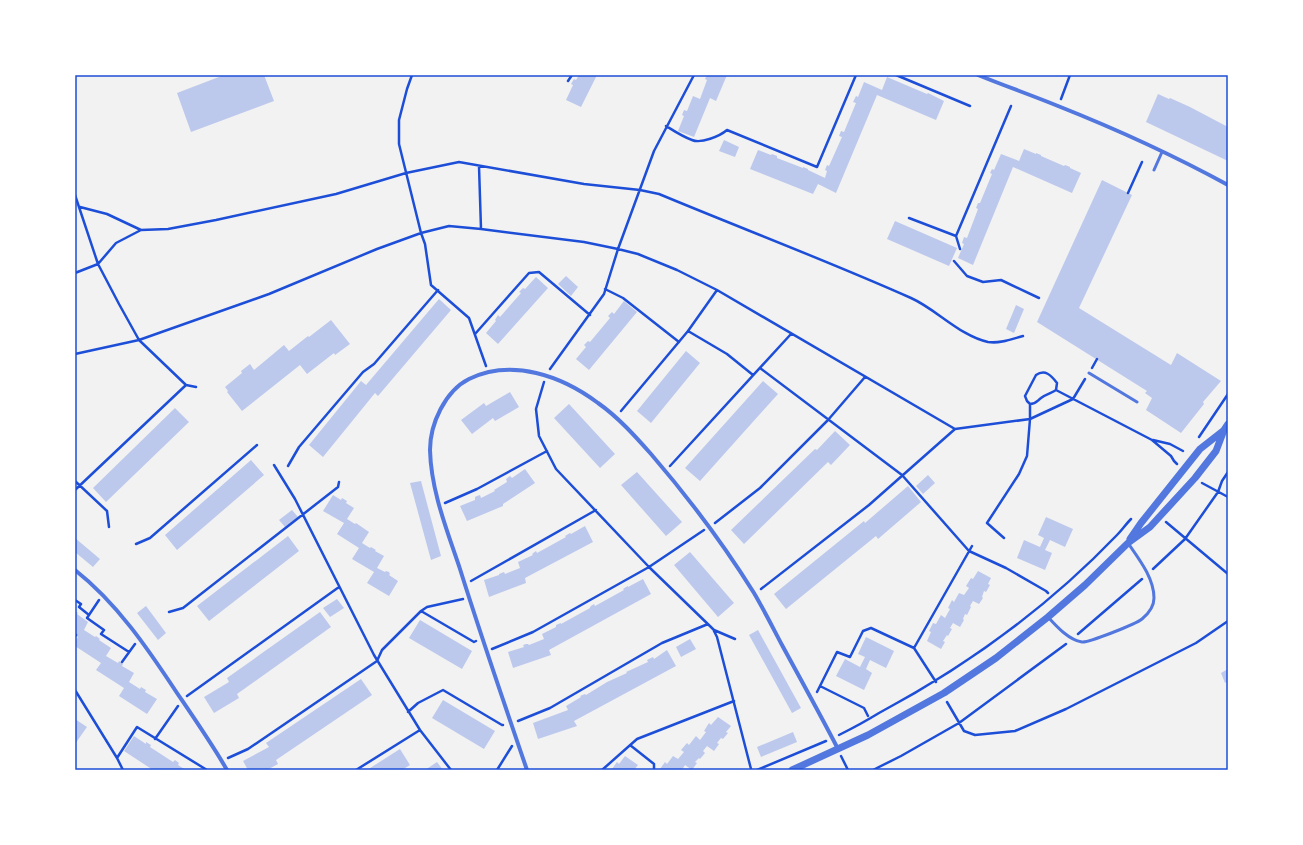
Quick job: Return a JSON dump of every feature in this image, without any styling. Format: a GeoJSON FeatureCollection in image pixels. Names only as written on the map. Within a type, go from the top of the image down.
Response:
{"type":"FeatureCollection","features":[{"type":"Feature","properties":{"kind":"street"},"geometry":{"type":"LineString","coordinates":[[978,75],[1112,129],[1228,185]]}},
{"type":"Feature","properties":{"kind":"street"},"geometry":{"type":"LineString","coordinates":[[527,770],[486,652],[435,490],[432,475],[430,446],[433,430],[439,413],[456,388],[466,380],[489,372],[514,370],[532,372],[546,376],[562,382],[587,395],[600,404],[615,418],[646,448],[666,471],[709,527],[754,594],[838,750]]}},
{"type":"Feature","properties":{"kind":"street"},"geometry":{"type":"LineString","coordinates":[[792,770],[838,750],[944,693],[996,658],[1048,617],[1085,585],[1128,543],[1150,527],[1195,478],[1216,451],[1224,430],[1228,424]]}},
{"type":"Feature","properties":{"kind":"street"},"geometry":{"type":"LineString","coordinates":[[1128,543],[1141,523],[1200,449],[1224,430]]}},
{"type":"Feature","properties":{"kind":"street"},"geometry":{"type":"LineString","coordinates":[[75,570],[104,596],[141,640],[227,770]]}},
{"type":"Feature","properties":{"kind":"lane"},"geometry":{"type":"LineString","coordinates":[[1154,170],[1162,152]]}},
{"type":"Feature","properties":{"kind":"lane"},"geometry":{"type":"LineString","coordinates":[[1089,373],[1137,402]]}},
{"type":"Feature","properties":{"kind":"lane"},"geometry":{"type":"LineString","coordinates":[[1048,617],[1057,627],[1073,639],[1084,643],[1127,627],[1142,619],[1150,610],[1154,599],[1153,590],[1148,574],[1128,543]]}},
{"type":"Feature","properties":{"kind":"path"},"geometry":{"type":"LineString","coordinates":[[412,75],[399,120],[399,144],[425,244],[431,285],[469,318],[489,372]]}},
{"type":"Feature","properties":{"kind":"path"},"geometry":{"type":"LineString","coordinates":[[568,81],[572,75]]}},
{"type":"Feature","properties":{"kind":"path"},"geometry":{"type":"LineString","coordinates":[[694,75],[654,151],[618,249],[604,294],[546,376],[536,409],[539,436],[556,469],[649,566],[714,630],[735,639]]}},
{"type":"Feature","properties":{"kind":"path"},"geometry":{"type":"LineString","coordinates":[[666,126],[693,141],[706,140],[728,130],[817,167],[856,75]]}},
{"type":"Feature","properties":{"kind":"path"},"geometry":{"type":"LineString","coordinates":[[896,75],[970,106]]}},
{"type":"Feature","properties":{"kind":"path"},"geometry":{"type":"LineString","coordinates":[[1058,106],[1070,75]]}},
{"type":"Feature","properties":{"kind":"path"},"geometry":{"type":"LineString","coordinates":[[960,249],[956,236],[1011,106]]}},
{"type":"Feature","properties":{"kind":"path"},"geometry":{"type":"LineString","coordinates":[[75,273],[98,264],[116,243],[141,230],[168,229],[216,220],[336,194],[406,173],[460,162],[584,184],[640,190],[659,194],[914,299],[953,325],[972,336],[987,342],[1001,342],[1023,336]]}},
{"type":"Feature","properties":{"kind":"path"},"geometry":{"type":"LineString","coordinates":[[1128,193],[1142,162]]}},
{"type":"Feature","properties":{"kind":"path"},"geometry":{"type":"LineString","coordinates":[[479,166],[481,229]]}},
{"type":"Feature","properties":{"kind":"path"},"geometry":{"type":"LineString","coordinates":[[75,195],[98,264],[139,340],[186,385],[196,387]]}},
{"type":"Feature","properties":{"kind":"path"},"geometry":{"type":"LineString","coordinates":[[79,207],[107,214],[141,230]]}},
{"type":"Feature","properties":{"kind":"path"},"geometry":{"type":"LineString","coordinates":[[909,218],[956,236]]}},
{"type":"Feature","properties":{"kind":"path"},"geometry":{"type":"LineString","coordinates":[[75,354],[139,340],[269,294],[377,249],[421,233],[449,226],[584,242],[638,254],[677,270],[717,290],[955,429]]}},
{"type":"Feature","properties":{"kind":"path"},"geometry":{"type":"LineString","coordinates":[[954,261],[967,276],[983,282],[1001,280],[1039,298]]}},
{"type":"Feature","properties":{"kind":"path"},"geometry":{"type":"LineString","coordinates":[[475,334],[529,273],[539,272],[590,315]]}},
{"type":"Feature","properties":{"kind":"path"},"geometry":{"type":"LineString","coordinates":[[606,289],[623,298],[679,342]]}},
{"type":"Feature","properties":{"kind":"path"},"geometry":{"type":"LineString","coordinates":[[288,466],[299,447],[353,383],[363,372],[374,364],[438,290]]}},
{"type":"Feature","properties":{"kind":"path"},"geometry":{"type":"LineString","coordinates":[[615,418],[688,331],[717,290]]}},
{"type":"Feature","properties":{"kind":"path"},"geometry":{"type":"LineString","coordinates":[[688,331],[727,354],[753,375]]}},
{"type":"Feature","properties":{"kind":"path"},"geometry":{"type":"LineString","coordinates":[[666,471],[791,334]]}},
{"type":"Feature","properties":{"kind":"path"},"geometry":{"type":"LineString","coordinates":[[760,368],[902,475],[969,551],[1006,568],[1048,593]]}},
{"type":"Feature","properties":{"kind":"path"},"geometry":{"type":"LineString","coordinates":[[1004,538],[988,523],[1019,474],[1027,456],[1030,404],[1025,396],[1033,378],[1040,372],[1048,373],[1054,379],[1057,383],[1056,390]]}},
{"type":"Feature","properties":{"kind":"path"},"geometry":{"type":"LineString","coordinates":[[754,594],[869,505],[955,429],[1030,419],[1073,399],[1089,373]]}},
{"type":"Feature","properties":{"kind":"path"},"geometry":{"type":"LineString","coordinates":[[486,652],[532,632],[649,566],[709,527],[760,488],[829,419],[865,377]]}},
{"type":"Feature","properties":{"kind":"path"},"geometry":{"type":"LineString","coordinates":[[75,490],[186,385]]}},
{"type":"Feature","properties":{"kind":"path"},"geometry":{"type":"LineString","coordinates":[[1056,390],[1132,428],[1152,440],[1177,463]]}},
{"type":"Feature","properties":{"kind":"path"},"geometry":{"type":"LineString","coordinates":[[1030,404],[1038,402],[1040,398],[1056,390]]}},
{"type":"Feature","properties":{"kind":"path"},"geometry":{"type":"LineString","coordinates":[[1195,441],[1228,394]]}},
{"type":"Feature","properties":{"kind":"path"},"geometry":{"type":"LineString","coordinates":[[1152,440],[1170,444],[1184,452],[1188,450]]}},
{"type":"Feature","properties":{"kind":"path"},"geometry":{"type":"LineString","coordinates":[[136,544],[150,538],[257,445]]}},
{"type":"Feature","properties":{"kind":"path"},"geometry":{"type":"LineString","coordinates":[[440,505],[477,489],[547,451]]}},
{"type":"Feature","properties":{"kind":"path"},"geometry":{"type":"LineString","coordinates":[[1174,466],[1181,458]]}},
{"type":"Feature","properties":{"kind":"path"},"geometry":{"type":"LineString","coordinates":[[274,465],[295,499],[378,661],[420,730],[451,770]]}},
{"type":"Feature","properties":{"kind":"path"},"geometry":{"type":"LineString","coordinates":[[873,770],[959,723],[1073,639],[1148,574],[1185,539],[1218,492],[1222,481],[1228,472]]}},
{"type":"Feature","properties":{"kind":"path"},"geometry":{"type":"LineString","coordinates":[[75,481],[107,511],[109,527]]}},
{"type":"Feature","properties":{"kind":"path"},"geometry":{"type":"LineString","coordinates":[[169,612],[183,608],[338,487],[339,482]]}},
{"type":"Feature","properties":{"kind":"path"},"geometry":{"type":"LineString","coordinates":[[1201,482],[1228,497]]}},
{"type":"Feature","properties":{"kind":"path"},"geometry":{"type":"LineString","coordinates":[[465,585],[596,510]]}},
{"type":"Feature","properties":{"kind":"path"},"geometry":{"type":"LineString","coordinates":[[757,770],[832,738],[904,700],[936,681],[998,639],[1063,588],[1132,518]]}},
{"type":"Feature","properties":{"kind":"path"},"geometry":{"type":"LineString","coordinates":[[1165,522],[1228,574]]}},
{"type":"Feature","properties":{"kind":"path"},"geometry":{"type":"LineString","coordinates":[[914,648],[972,546]]}},
{"type":"Feature","properties":{"kind":"path"},"geometry":{"type":"LineString","coordinates":[[1060,584],[1063,588]]}},
{"type":"Feature","properties":{"kind":"path"},"geometry":{"type":"LineString","coordinates":[[155,739],[182,700],[339,587]]}},
{"type":"Feature","properties":{"kind":"path"},"geometry":{"type":"LineString","coordinates":[[104,596],[86,619],[104,630],[101,634],[129,652]]}},
{"type":"Feature","properties":{"kind":"path"},"geometry":{"type":"LineString","coordinates":[[222,761],[248,749],[378,661],[382,650],[421,611],[427,607],[469,598]]}},
{"type":"Feature","properties":{"kind":"path"},"geometry":{"type":"LineString","coordinates":[[75,600],[81,604],[79,608],[89,615]]}},
{"type":"Feature","properties":{"kind":"path"},"geometry":{"type":"LineString","coordinates":[[421,611],[474,642],[482,639]]}},
{"type":"Feature","properties":{"kind":"path"},"geometry":{"type":"LineString","coordinates":[[812,701],[837,652],[850,657],[863,631],[871,628],[914,648],[944,693],[964,731],[975,735],[1015,731],[1066,709],[1196,643],[1228,621]]}},
{"type":"Feature","properties":{"kind":"path"},"geometry":{"type":"LineString","coordinates":[[408,712],[418,703],[443,690],[502,725],[511,724],[550,708],[662,643],[708,624]]}},
{"type":"Feature","properties":{"kind":"path"},"geometry":{"type":"LineString","coordinates":[[714,630],[751,769]]}},
{"type":"Feature","properties":{"kind":"path"},"geometry":{"type":"LineString","coordinates":[[122,662],[133,645],[141,640]]}},
{"type":"Feature","properties":{"kind":"path"},"geometry":{"type":"LineString","coordinates":[[820,686],[864,708],[868,716]]}},
{"type":"Feature","properties":{"kind":"path"},"geometry":{"type":"LineString","coordinates":[[75,696],[76,691]]}},
{"type":"Feature","properties":{"kind":"path"},"geometry":{"type":"LineString","coordinates":[[76,691],[117,758],[122,768],[119,770]]}},
{"type":"Feature","properties":{"kind":"path"},"geometry":{"type":"LineString","coordinates":[[602,770],[637,739],[734,701]]}},
{"type":"Feature","properties":{"kind":"path"},"geometry":{"type":"LineString","coordinates":[[117,758],[137,728],[207,770]]}},
{"type":"Feature","properties":{"kind":"path"},"geometry":{"type":"LineString","coordinates":[[356,770],[420,730]]}},
{"type":"Feature","properties":{"kind":"path"},"geometry":{"type":"LineString","coordinates":[[497,770],[511,746],[518,744]]}},
{"type":"Feature","properties":{"kind":"path"},"geometry":{"type":"LineString","coordinates":[[630,745],[654,764],[654,770]]}},
{"type":"Feature","properties":{"kind":"path"},"geometry":{"type":"LineString","coordinates":[[838,750],[848,770]]}},
{"type":"Feature","properties":{"kind":"building"},"geometry":{"type":"Polygon","coordinates":[[[224,75],[264,75],[274,101],[191,132],[177,93],[224,75]]]}},
{"type":"Feature","properties":{"kind":"building"},"geometry":{"type":"Polygon","coordinates":[[[579,75],[597,75],[581,107],[566,100],[573,85],[571,84],[579,75]]]}},
{"type":"Feature","properties":{"kind":"building"},"geometry":{"type":"Polygon","coordinates":[[[707,75],[727,75],[716,101],[710,98],[694,137],[678,131],[684,116],[682,115],[684,110],[687,111],[693,96],[700,99],[707,80],[705,79],[707,75]]]}},
{"type":"Feature","properties":{"kind":"building"},"geometry":{"type":"Polygon","coordinates":[[[887,77],[944,101],[936,120],[877,95],[836,193],[818,184],[813,194],[750,169],[758,150],[777,156],[777,158],[808,169],[825,178],[827,171],[825,170],[827,165],[829,166],[842,137],[839,136],[841,131],[844,132],[856,103],[853,102],[856,96],[858,97],[864,82],[882,90],[887,77]]]}},
{"type":"Feature","properties":{"kind":"building"},"geometry":{"type":"Polygon","coordinates":[[[1158,94],[1190,107],[1228,127],[1228,161],[1146,122],[1158,94]]]}},
{"type":"Feature","properties":{"kind":"building"},"geometry":{"type":"Polygon","coordinates":[[[724,140],[739,147],[735,157],[719,151],[724,140]]]}},
{"type":"Feature","properties":{"kind":"building"},"geometry":{"type":"Polygon","coordinates":[[[1024,149],[1064,166],[1070,167],[1081,173],[1072,193],[1013,167],[973,265],[958,258],[964,244],[962,243],[964,237],[967,238],[978,209],[976,208],[978,203],[980,203],[992,174],[990,173],[992,169],[994,170],[1001,154],[1019,161],[1024,149]]]}},
{"type":"Feature","properties":{"kind":"building"},"geometry":{"type":"Polygon","coordinates":[[[1102,180],[1132,195],[1079,308],[1171,365],[1177,353],[1221,381],[1203,402],[1204,404],[1181,433],[1146,410],[1152,398],[1145,393],[1147,391],[1037,322],[1102,180]]]}},
{"type":"Feature","properties":{"kind":"building"},"geometry":{"type":"Polygon","coordinates":[[[895,221],[957,248],[949,266],[887,239],[895,221]]]}},
{"type":"Feature","properties":{"kind":"building"},"geometry":{"type":"Polygon","coordinates":[[[566,276],[578,287],[571,296],[558,284],[566,276]]]}},
{"type":"Feature","properties":{"kind":"building"},"geometry":{"type":"Polygon","coordinates":[[[536,277],[548,288],[498,344],[486,333],[496,321],[495,320],[498,315],[500,317],[521,293],[519,292],[523,288],[525,289],[536,277]]]}},
{"type":"Feature","properties":{"kind":"building"},"geometry":{"type":"Polygon","coordinates":[[[439,299],[451,310],[378,396],[375,393],[323,457],[309,445],[361,381],[366,385],[439,299]]]}},
{"type":"Feature","properties":{"kind":"building"},"geometry":{"type":"Polygon","coordinates":[[[624,301],[637,312],[589,370],[576,359],[586,347],[584,345],[588,341],[590,342],[610,318],[608,316],[612,312],[614,314],[624,301]]]}},
{"type":"Feature","properties":{"kind":"building"},"geometry":{"type":"Polygon","coordinates":[[[1016,305],[1024,309],[1014,333],[1006,329],[1016,305]]]}},
{"type":"Feature","properties":{"kind":"building"},"geometry":{"type":"Polygon","coordinates":[[[331,320],[350,344],[335,355],[334,353],[307,374],[300,365],[242,411],[227,392],[228,391],[225,387],[242,373],[241,371],[250,364],[254,370],[284,345],[289,351],[331,320]]]}},
{"type":"Feature","properties":{"kind":"building"},"geometry":{"type":"Polygon","coordinates":[[[686,351],[700,363],[651,423],[637,411],[686,351]]]}},
{"type":"Feature","properties":{"kind":"building"},"geometry":{"type":"Polygon","coordinates":[[[763,381],[778,394],[700,481],[685,468],[763,381]]]}},
{"type":"Feature","properties":{"kind":"building"},"geometry":{"type":"Polygon","coordinates":[[[510,392],[519,407],[495,421],[493,418],[472,434],[461,420],[484,403],[486,406],[510,392]]]}},
{"type":"Feature","properties":{"kind":"building"},"geometry":{"type":"Polygon","coordinates":[[[569,404],[615,454],[600,468],[554,418],[569,404]]]}},
{"type":"Feature","properties":{"kind":"building"},"geometry":{"type":"Polygon","coordinates":[[[175,408],[189,422],[106,502],[93,488],[175,408]]]}},
{"type":"Feature","properties":{"kind":"building"},"geometry":{"type":"Polygon","coordinates":[[[835,431],[850,445],[831,465],[828,462],[744,544],[731,530],[815,449],[817,450],[835,431]]]}},
{"type":"Feature","properties":{"kind":"building"},"geometry":{"type":"Polygon","coordinates":[[[251,460],[264,475],[177,550],[165,535],[251,460]]]}},
{"type":"Feature","properties":{"kind":"building"},"geometry":{"type":"Polygon","coordinates":[[[525,469],[535,483],[503,504],[503,506],[467,521],[460,506],[475,500],[475,497],[477,496],[480,495],[481,498],[495,491],[494,490],[507,482],[506,479],[510,476],[512,478],[525,469]]]}},
{"type":"Feature","properties":{"kind":"building"},"geometry":{"type":"Polygon","coordinates":[[[637,472],[682,522],[666,536],[621,485],[637,472]]]}},
{"type":"Feature","properties":{"kind":"building"},"geometry":{"type":"Polygon","coordinates":[[[928,475],[935,483],[923,494],[916,486],[928,475]]]}},
{"type":"Feature","properties":{"kind":"building"},"geometry":{"type":"Polygon","coordinates":[[[421,481],[441,556],[431,560],[410,483],[421,481]]]}},
{"type":"Feature","properties":{"kind":"building"},"geometry":{"type":"Polygon","coordinates":[[[908,486],[921,502],[878,539],[876,536],[786,609],[774,594],[864,521],[865,523],[908,486]]]}},
{"type":"Feature","properties":{"kind":"building"},"geometry":{"type":"Polygon","coordinates":[[[333,495],[341,500],[342,498],[347,501],[346,503],[354,508],[347,519],[369,532],[362,543],[384,556],[377,568],[385,572],[389,572],[389,575],[398,581],[389,596],[367,583],[374,572],[352,559],[359,548],[337,534],[344,523],[323,511],[333,495]]]}},
{"type":"Feature","properties":{"kind":"building"},"geometry":{"type":"Polygon","coordinates":[[[292,510],[298,517],[285,527],[279,520],[292,510]]]}},
{"type":"Feature","properties":{"kind":"building"},"geometry":{"type":"Polygon","coordinates":[[[1046,517],[1073,529],[1065,547],[1050,540],[1045,550],[1052,553],[1045,570],[1017,558],[1024,540],[1040,547],[1044,538],[1038,535],[1046,517]]]}},
{"type":"Feature","properties":{"kind":"building"},"geometry":{"type":"Polygon","coordinates":[[[585,526],[593,542],[525,578],[526,583],[489,597],[484,580],[504,572],[505,574],[520,568],[518,562],[585,526]]]}},
{"type":"Feature","properties":{"kind":"building"},"geometry":{"type":"Polygon","coordinates":[[[288,536],[299,551],[209,621],[197,606],[288,536]]]}},
{"type":"Feature","properties":{"kind":"building"},"geometry":{"type":"Polygon","coordinates":[[[75,538],[100,559],[93,567],[75,552],[75,538]]]}},
{"type":"Feature","properties":{"kind":"building"},"geometry":{"type":"Polygon","coordinates":[[[690,552],[734,603],[718,617],[674,565],[690,552]]]}},
{"type":"Feature","properties":{"kind":"building"},"geometry":{"type":"Polygon","coordinates":[[[978,571],[991,578],[988,584],[990,585],[986,592],[984,591],[983,598],[979,604],[973,601],[967,615],[965,614],[964,620],[960,627],[953,623],[950,628],[952,629],[943,641],[945,642],[941,649],[927,641],[931,632],[929,631],[933,623],[936,624],[941,615],[945,618],[950,609],[948,608],[952,600],[954,602],[959,593],[964,595],[969,588],[966,586],[978,571]]]}},
{"type":"Feature","properties":{"kind":"building"},"geometry":{"type":"Polygon","coordinates":[[[643,579],[651,594],[549,650],[551,655],[513,668],[508,652],[524,647],[523,645],[529,645],[544,639],[542,634],[556,627],[556,625],[561,624],[590,608],[594,604],[595,606],[624,590],[623,589],[626,587],[643,579]]]}},
{"type":"Feature","properties":{"kind":"building"},"geometry":{"type":"Polygon","coordinates":[[[337,599],[344,608],[330,617],[323,608],[337,599]]]}},
{"type":"Feature","properties":{"kind":"building"},"geometry":{"type":"Polygon","coordinates":[[[146,606],[166,633],[158,640],[137,613],[146,606]]]}},
{"type":"Feature","properties":{"kind":"building"},"geometry":{"type":"Polygon","coordinates":[[[75,611],[88,622],[84,630],[95,637],[96,636],[100,639],[99,640],[111,648],[106,656],[118,663],[119,661],[123,664],[122,666],[134,673],[129,682],[140,689],[141,687],[146,690],[145,692],[157,699],[147,714],[119,696],[124,688],[96,670],[101,663],[75,646],[75,642],[78,637],[75,635],[75,611]]]}},
{"type":"Feature","properties":{"kind":"building"},"geometry":{"type":"Polygon","coordinates":[[[320,612],[331,627],[237,694],[239,698],[214,713],[204,697],[229,682],[227,678],[320,612]]]}},
{"type":"Feature","properties":{"kind":"building"},"geometry":{"type":"Polygon","coordinates":[[[420,620],[472,651],[462,669],[409,638],[420,620]]]}},
{"type":"Feature","properties":{"kind":"building"},"geometry":{"type":"Polygon","coordinates":[[[758,630],[801,708],[792,713],[749,635],[758,630]]]}},
{"type":"Feature","properties":{"kind":"building"},"geometry":{"type":"Polygon","coordinates":[[[866,637],[894,651],[886,668],[870,660],[866,669],[872,673],[864,690],[836,676],[845,659],[860,667],[865,657],[858,654],[866,637]]]}},
{"type":"Feature","properties":{"kind":"building"},"geometry":{"type":"Polygon","coordinates":[[[690,639],[696,649],[681,657],[676,647],[690,639]]]}},
{"type":"Feature","properties":{"kind":"building"},"geometry":{"type":"Polygon","coordinates":[[[667,650],[676,666],[574,721],[577,726],[538,739],[533,723],[568,710],[566,706],[581,697],[580,696],[586,695],[607,682],[648,662],[647,660],[653,657],[654,659],[667,650]]]}},
{"type":"Feature","properties":{"kind":"building"},"geometry":{"type":"Polygon","coordinates":[[[1228,669],[1228,681],[1225,683],[1221,673],[1228,669]]]}},
{"type":"Feature","properties":{"kind":"building"},"geometry":{"type":"Polygon","coordinates":[[[361,679],[372,695],[276,760],[278,764],[267,770],[248,770],[243,761],[269,747],[266,743],[361,679]]]}},
{"type":"Feature","properties":{"kind":"building"},"geometry":{"type":"Polygon","coordinates":[[[443,700],[495,731],[484,749],[432,718],[443,700]]]}},
{"type":"Feature","properties":{"kind":"building"},"geometry":{"type":"Polygon","coordinates":[[[718,717],[731,726],[726,732],[728,733],[717,743],[719,744],[714,751],[707,746],[703,751],[705,753],[695,762],[697,763],[692,770],[685,765],[682,770],[660,769],[665,762],[667,764],[673,756],[678,759],[684,752],[681,750],[687,743],[689,745],[696,736],[700,740],[706,732],[704,731],[709,723],[711,725],[718,717]]]}},
{"type":"Feature","properties":{"kind":"building"},"geometry":{"type":"Polygon","coordinates":[[[75,719],[87,727],[75,744],[75,719]]]}},
{"type":"Feature","properties":{"kind":"building"},"geometry":{"type":"Polygon","coordinates":[[[793,732],[797,742],[761,757],[757,747],[793,732]]]}},
{"type":"Feature","properties":{"kind":"building"},"geometry":{"type":"Polygon","coordinates":[[[134,736],[146,744],[146,742],[151,745],[150,747],[173,762],[175,760],[179,763],[178,765],[186,770],[153,770],[124,751],[134,736]]]}},
{"type":"Feature","properties":{"kind":"building"},"geometry":{"type":"Polygon","coordinates":[[[400,749],[410,765],[402,770],[367,770],[400,749]]]}},
{"type":"Feature","properties":{"kind":"building"},"geometry":{"type":"Polygon","coordinates":[[[625,756],[638,765],[634,770],[612,769],[617,762],[619,764],[625,756]]]}},
{"type":"Feature","properties":{"kind":"building"},"geometry":{"type":"Polygon","coordinates":[[[437,762],[443,770],[425,770],[437,762]]]}}]}
